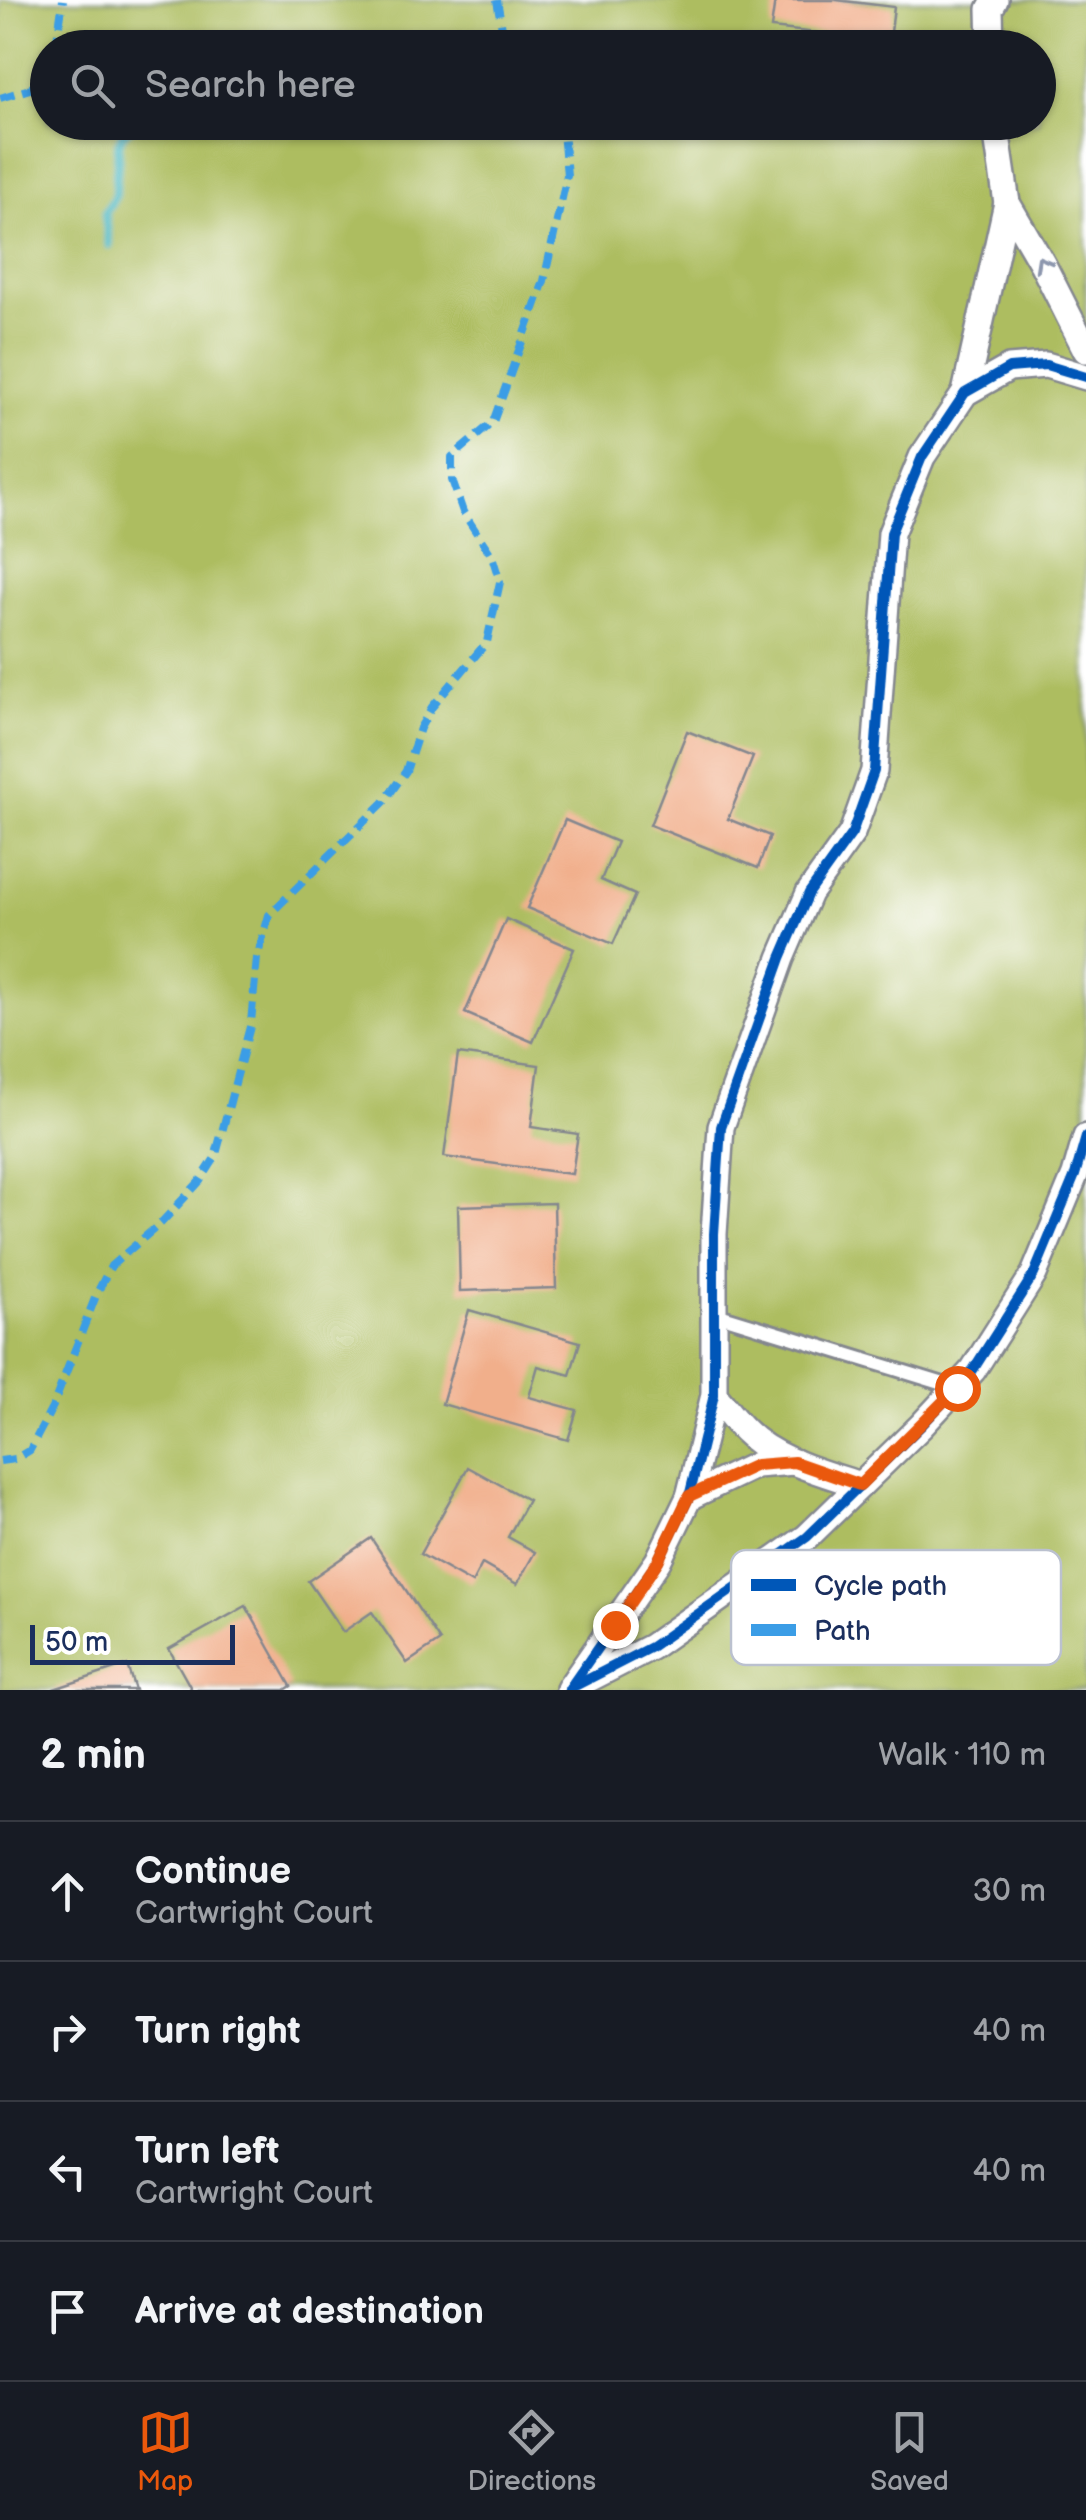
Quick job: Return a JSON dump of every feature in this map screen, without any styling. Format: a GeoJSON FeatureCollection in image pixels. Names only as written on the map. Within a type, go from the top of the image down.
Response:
{"type":"FeatureCollection","features":[{"type":"Feature","properties":{"kind":"street"},"geometry":{"type":"LineString","coordinates":[[990,3],[990,30]]}},
{"type":"Feature","properties":{"kind":"street"},"geometry":{"type":"LineString","coordinates":[[568,1690],[658,1561],[689,1496],[714,1395],[714,1234],[721,1127],[781,958],[809,893],[852,833],[874,771],[891,533],[922,457],[965,393],[1007,203],[998,140]]}},
{"type":"Feature","properties":{"kind":"street"},"geometry":{"type":"LineString","coordinates":[[1007,203],[1044,265],[1086,350]]}},
{"type":"Feature","properties":{"kind":"street"},"geometry":{"type":"LineString","coordinates":[[965,393],[1009,368],[1046,365],[1086,378]]}},
{"type":"Feature","properties":{"kind":"street"},"geometry":{"type":"LineString","coordinates":[[790,1550],[807,1538],[957,1388],[995,1338],[1034,1274],[1075,1175],[1086,1137]]}},
{"type":"Feature","properties":{"kind":"street"},"geometry":{"type":"LineString","coordinates":[[714,1395],[748,1434],[794,1462],[860,1485]]}},
{"type":"Feature","properties":{"kind":"street"},"geometry":{"type":"LineString","coordinates":[[689,1496],[756,1465],[794,1462]]}},
{"type":"Feature","properties":{"kind":"street"},"geometry":{"type":"LineString","coordinates":[[568,1690],[652,1646],[731,1591]]}},
{"type":"Feature","properties":{"kind":"lane"},"geometry":{"type":"LineString","coordinates":[[716,1314],[957,1388]]}},
{"type":"Feature","properties":{"kind":"green space"},"geometry":{"type":"Polygon","coordinates":[[[0,0],[1086,0],[1086,1690],[0,1690],[0,0]]]}},
{"type":"Feature","properties":{"kind":"building"},"geometry":{"type":"Polygon","coordinates":[[[775,0],[836,0],[894,7],[891,30],[771,28],[775,0]]]}},
{"type":"Feature","properties":{"kind":"building"},"geometry":{"type":"Polygon","coordinates":[[[687,731],[753,757],[728,819],[770,836],[758,868],[650,825],[687,731]]]}},
{"type":"Feature","properties":{"kind":"building"},"geometry":{"type":"Polygon","coordinates":[[[565,820],[617,842],[601,880],[635,895],[613,944],[527,908],[565,820]]]}},
{"type":"Feature","properties":{"kind":"building"},"geometry":{"type":"Polygon","coordinates":[[[506,919],[574,949],[533,1042],[465,1013],[506,919]]]}},
{"type":"Feature","properties":{"kind":"building"},"geometry":{"type":"Polygon","coordinates":[[[458,1054],[539,1065],[531,1127],[578,1134],[572,1174],[444,1157],[458,1054]]]}},
{"type":"Feature","properties":{"kind":"building"},"geometry":{"type":"Polygon","coordinates":[[[554,1203],[556,1288],[460,1291],[458,1206],[554,1203]]]}},
{"type":"Feature","properties":{"kind":"building"},"geometry":{"type":"Polygon","coordinates":[[[469,1310],[580,1342],[570,1375],[538,1366],[529,1397],[577,1410],[568,1440],[442,1404],[469,1310]]]}},
{"type":"Feature","properties":{"kind":"building"},"geometry":{"type":"Polygon","coordinates":[[[468,1467],[528,1500],[508,1537],[535,1552],[517,1584],[482,1564],[472,1583],[420,1554],[468,1467]]]}},
{"type":"Feature","properties":{"kind":"building"},"geometry":{"type":"Polygon","coordinates":[[[371,1538],[440,1641],[407,1663],[372,1612],[343,1632],[308,1581],[371,1538]]]}},
{"type":"Feature","properties":{"kind":"building"},"geometry":{"type":"Polygon","coordinates":[[[246,1606],[291,1686],[285,1690],[192,1690],[169,1649],[246,1606]]]}},
{"type":"Feature","properties":{"kind":"building"},"geometry":{"type":"Polygon","coordinates":[[[127,1665],[135,1690],[54,1690],[54,1689],[127,1665]]]}},
{"type":"Feature","properties":{"kind":"waterway"},"geometry":{"type":"LineString","coordinates":[[109,245],[105,213],[115,196],[120,140]]}},
{"type":"Feature","properties":{"kind":"marked path"},"geometry":{"type":"LineString","coordinates":[[59,30],[63,0]]}},
{"type":"Feature","properties":{"kind":"marked path"},"geometry":{"type":"LineString","coordinates":[[497,0],[502,30]]}},
{"type":"Feature","properties":{"kind":"marked path"},"geometry":{"type":"LineString","coordinates":[[0,98],[30,89]]}},
{"type":"Feature","properties":{"kind":"marked path"},"geometry":{"type":"LineString","coordinates":[[0,1461],[15,1459],[30,1450],[53,1406],[111,1266],[161,1223],[200,1181],[215,1158],[251,1023],[257,958],[269,915],[384,802],[406,771],[420,728],[432,707],[487,642],[500,582],[492,556],[463,512],[452,480],[452,457],[493,422],[544,281],[567,175],[564,140]]}},
{"type":"Feature","properties":{"kind":"cycle path"},"geometry":{"type":"LineString","coordinates":[[731,1591],[651,1647],[569,1689],[658,1561],[689,1497],[714,1395],[714,1234],[721,1127],[781,958],[809,893],[852,833],[874,771],[891,533],[922,457],[965,393],[1009,368],[1046,365],[1086,377]]}},
{"type":"Feature","properties":{"kind":"cycle path"},"geometry":{"type":"LineString","coordinates":[[789,1550],[807,1537],[921,1426],[973,1370],[1034,1274],[1075,1175],[1086,1137]]}},
{"type":"Feature","properties":{"kind":"route"},"geometry":{"type":"LineString","coordinates":[[615,1625],[658,1561],[689,1496],[756,1465],[794,1462],[860,1485],[957,1388]]}}]}
